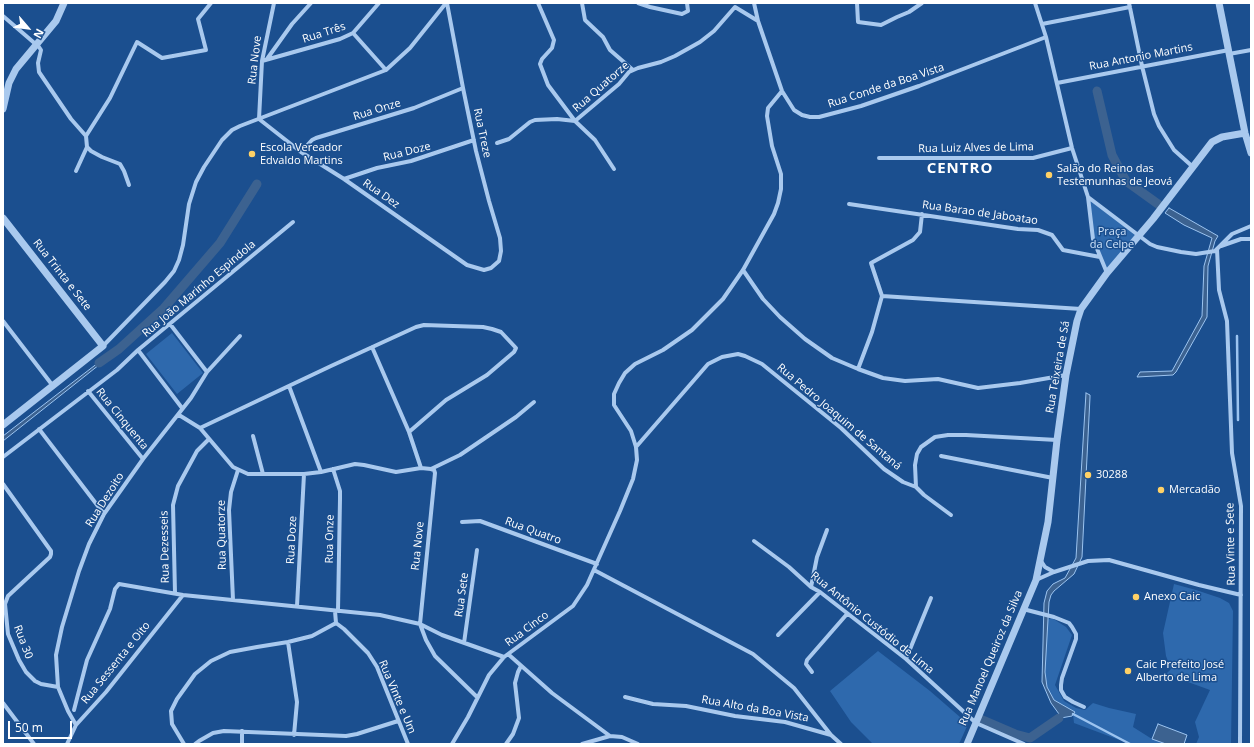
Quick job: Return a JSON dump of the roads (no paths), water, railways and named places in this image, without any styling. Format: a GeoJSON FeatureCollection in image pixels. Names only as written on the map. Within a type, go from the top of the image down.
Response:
{"type":"FeatureCollection","features":[{"type":"Feature","properties":{"kind":"street"},"geometry":{"type":"LineString","coordinates":[[3,109],[9,82],[16,69],[56,21],[64,3]]}},
{"type":"Feature","properties":{"kind":"street"},"geometry":{"type":"LineString","coordinates":[[86,136],[110,98],[137,42],[162,58],[206,50],[198,19],[210,3]]}},
{"type":"Feature","properties":{"kind":"street","name":"Rua Nove"},"geometry":{"type":"LineString","coordinates":[[259,119],[262,61],[274,3]]}},
{"type":"Feature","properties":{"kind":"street"},"geometry":{"type":"LineString","coordinates":[[267,60],[292,24],[311,3]]}},
{"type":"Feature","properties":{"kind":"street","name":"Rua Três"},"geometry":{"type":"LineString","coordinates":[[262,61],[340,39],[353,33],[379,3]]}},
{"type":"Feature","properties":{"kind":"street"},"geometry":{"type":"LineString","coordinates":[[3,426],[103,346],[174,271],[183,245],[189,204],[196,182],[222,140],[232,130],[386,70],[410,48],[446,3]]}},
{"type":"Feature","properties":{"kind":"street","name":"Rua Treze"},"geometry":{"type":"LineString","coordinates":[[446,3],[462,88],[489,201],[500,238],[501,251],[499,261],[496,265]]}},
{"type":"Feature","properties":{"kind":"street"},"geometry":{"type":"LineString","coordinates":[[538,3],[554,40],[552,48],[542,59],[540,64],[548,85],[575,121],[595,140],[614,168]]}},
{"type":"Feature","properties":{"kind":"street"},"geometry":{"type":"LineString","coordinates":[[582,3],[585,20],[602,37],[610,50],[633,70]]}},
{"type":"Feature","properties":{"kind":"street"},"geometry":{"type":"LineString","coordinates":[[638,3],[682,14],[688,11],[687,3]]}},
{"type":"Feature","properties":{"kind":"street","name":"Rua Conde da Boa Vista"},"geometry":{"type":"LineString","coordinates":[[754,3],[758,21],[782,91],[794,110],[802,115],[810,117],[819,117],[861,106],[919,86],[1046,37]]}},
{"type":"Feature","properties":{"kind":"street"},"geometry":{"type":"LineString","coordinates":[[857,3],[858,22],[881,26],[896,17],[909,12],[922,3]]}},
{"type":"Feature","properties":{"kind":"street"},"geometry":{"type":"LineString","coordinates":[[1035,3],[1046,37],[1072,148],[1088,198],[1091,228],[1100,257],[1107,273]]}},
{"type":"Feature","properties":{"kind":"street"},"geometry":{"type":"LineString","coordinates":[[1219,3],[1245,133],[1251,153]]}},
{"type":"Feature","properties":{"kind":"street"},"geometry":{"type":"LineString","coordinates":[[734,5],[758,21]]}},
{"type":"Feature","properties":{"kind":"street","name":"Rua Quatorze"},"geometry":{"type":"LineString","coordinates":[[575,121],[619,84],[633,70],[661,62],[700,42],[714,31],[734,5]]}},
{"type":"Feature","properties":{"kind":"street"},"geometry":{"type":"LineString","coordinates":[[1042,24],[1129,5],[1154,114],[1159,126],[1174,150],[1192,167]]}},
{"type":"Feature","properties":{"kind":"street"},"geometry":{"type":"LineString","coordinates":[[3,16],[39,47],[39,72],[71,119],[86,136],[87,147],[76,171]]}},
{"type":"Feature","properties":{"kind":"street"},"geometry":{"type":"LineString","coordinates":[[353,33],[386,70]]}},
{"type":"Feature","properties":{"kind":"street","name":"Rua Antonio Martins"},"geometry":{"type":"LineString","coordinates":[[1057,83],[1142,66],[1229,52],[1251,50]]}},
{"type":"Feature","properties":{"kind":"street","name":"Rua Onze"},"geometry":{"type":"LineString","coordinates":[[301,152],[312,140],[316,138],[414,108],[462,88]]}},
{"type":"Feature","properties":{"kind":"street"},"geometry":{"type":"LineString","coordinates":[[636,447],[631,431],[614,405],[614,394],[618,383],[625,373],[635,364],[664,350],[692,330],[723,300],[743,270],[774,214],[778,203],[781,189],[781,174],[772,146],[766,116],[768,108],[782,91]]}},
{"type":"Feature","properties":{"kind":"street","name":"Rua Dez"},"geometry":{"type":"LineString","coordinates":[[259,119],[301,152],[344,179],[467,265],[484,270],[496,265]]}},
{"type":"Feature","properties":{"kind":"street"},"geometry":{"type":"LineString","coordinates":[[497,143],[509,139],[530,122],[536,120],[557,119],[575,121]]}},
{"type":"Feature","properties":{"kind":"street","name":"Rua Teixeira de Sá"},"geometry":{"type":"LineString","coordinates":[[1036,580],[1048,522],[1066,375],[1076,321],[1081,309],[1107,273],[1139,235],[1212,142],[1217,139],[1245,133]]}},
{"type":"Feature","properties":{"kind":"street","name":"Rua Doze"},"geometry":{"type":"LineString","coordinates":[[344,179],[377,168],[411,161],[474,140]]}},
{"type":"Feature","properties":{"kind":"street"},"geometry":{"type":"LineString","coordinates":[[87,147],[102,157],[120,164],[129,185]]}},
{"type":"Feature","properties":{"kind":"street","name":"Rua Luiz Alves de Lima"},"geometry":{"type":"LineString","coordinates":[[878,158],[1033,158],[1072,148]]}},
{"type":"Feature","properties":{"kind":"street"},"geometry":{"type":"LineString","coordinates":[[1088,198],[1150,244],[1170,250],[1196,254],[1215,251],[1232,234],[1251,226]]}},
{"type":"Feature","properties":{"kind":"street","name":"Rua Barao de Jaboatao"},"geometry":{"type":"LineString","coordinates":[[849,204],[1018,229],[1038,230],[1052,235],[1063,250],[1100,257]]}},
{"type":"Feature","properties":{"kind":"street"},"geometry":{"type":"LineString","coordinates":[[858,369],[872,332],[882,296],[871,263],[913,240],[920,232],[922,214]]}},
{"type":"Feature","properties":{"kind":"street","name":"Rua Trinta e Sete"},"geometry":{"type":"LineString","coordinates":[[3,218],[103,346]]}},
{"type":"Feature","properties":{"kind":"street","name":"Rua João Marinho Espindola"},"geometry":{"type":"LineString","coordinates":[[3,456],[117,370],[138,350],[293,222]]}},
{"type":"Feature","properties":{"kind":"street"},"geometry":{"type":"LineString","coordinates":[[1221,246],[1241,239],[1251,239]]}},
{"type":"Feature","properties":{"kind":"street","name":"Rua Vinte e Sete"},"geometry":{"type":"LineString","coordinates":[[1217,249],[1219,290],[1228,321],[1232,453],[1242,506],[1240,744]]}},
{"type":"Feature","properties":{"kind":"street"},"geometry":{"type":"LineString","coordinates":[[743,270],[763,299],[780,317],[805,339],[832,358],[884,378],[905,381],[938,378],[978,388],[1066,375]]}},
{"type":"Feature","properties":{"kind":"street"},"geometry":{"type":"LineString","coordinates":[[882,296],[1081,309]]}},
{"type":"Feature","properties":{"kind":"street"},"geometry":{"type":"LineString","coordinates":[[3,321],[53,386]]}},
{"type":"Feature","properties":{"kind":"street"},"geometry":{"type":"LineString","coordinates":[[170,324],[206,372]]}},
{"type":"Feature","properties":{"kind":"street"},"geometry":{"type":"LineString","coordinates":[[200,428],[416,327],[433,324],[483,326],[501,332],[516,348],[514,352],[487,375],[446,400],[409,432]]}},
{"type":"Feature","properties":{"kind":"street","name":"Rua Dezoito"},"geometry":{"type":"LineString","coordinates":[[76,725],[68,711],[58,687],[56,655],[62,627],[79,571],[90,544],[104,514],[143,459],[191,398],[206,372],[240,336]]}},
{"type":"Feature","properties":{"kind":"street"},"geometry":{"type":"LineString","coordinates":[[372,347],[409,432],[421,468]]}},
{"type":"Feature","properties":{"kind":"street"},"geometry":{"type":"LineString","coordinates":[[138,350],[182,408]]}},
{"type":"Feature","properties":{"kind":"street","name":"Rua Pedro Joaquim de Santaná"},"geometry":{"type":"LineString","coordinates":[[636,447],[708,364],[722,357],[738,354],[762,364],[841,428],[884,469],[903,482],[916,487],[915,464],[917,454],[921,446],[935,437],[966,435],[1057,440]]}},
{"type":"Feature","properties":{"kind":"street"},"geometry":{"type":"LineString","coordinates":[[289,386],[321,472]]}},
{"type":"Feature","properties":{"kind":"street","name":"Rua Cinquenta"},"geometry":{"type":"LineString","coordinates":[[88,391],[143,459]]}},
{"type":"Feature","properties":{"kind":"street"},"geometry":{"type":"LineString","coordinates":[[178,415],[200,428],[233,467],[248,474],[304,474],[321,472],[355,464],[396,472],[421,468],[432,469],[460,455],[516,417],[534,402]]}},
{"type":"Feature","properties":{"kind":"street"},"geometry":{"type":"LineString","coordinates":[[39,429],[104,514]]}},
{"type":"Feature","properties":{"kind":"street"},"geometry":{"type":"LineString","coordinates":[[253,436],[263,474]]}},
{"type":"Feature","properties":{"kind":"street","name":"Rua Dezesseis"},"geometry":{"type":"LineString","coordinates":[[175,593],[173,505],[178,486],[197,451],[210,439]]}},
{"type":"Feature","properties":{"kind":"street","name":"Rua Cinco"},"geometry":{"type":"LineString","coordinates":[[452,744],[468,717],[489,675],[506,656],[573,606],[587,585],[633,479],[637,460],[636,447]]}},
{"type":"Feature","properties":{"kind":"street"},"geometry":{"type":"LineString","coordinates":[[941,456],[1053,478]]}},
{"type":"Feature","properties":{"kind":"street","name":"Rua Onze"},"geometry":{"type":"LineString","coordinates":[[332,469],[340,491],[336,623]]}},
{"type":"Feature","properties":{"kind":"street","name":"Rua Nove"},"geometry":{"type":"LineString","coordinates":[[420,624],[435,473],[432,469]]}},
{"type":"Feature","properties":{"kind":"street","name":"Rua Quatorze"},"geometry":{"type":"LineString","coordinates":[[233,600],[229,510],[231,492],[238,470]]}},
{"type":"Feature","properties":{"kind":"street","name":"Rua Doze"},"geometry":{"type":"LineString","coordinates":[[297,606],[304,474]]}},
{"type":"Feature","properties":{"kind":"street","name":"Rua 30"},"geometry":{"type":"LineString","coordinates":[[3,484],[51,551],[50,557],[8,596],[5,604],[8,634],[26,672],[35,681],[41,684],[58,687]]}},
{"type":"Feature","properties":{"kind":"street"},"geometry":{"type":"LineString","coordinates":[[916,487],[924,495],[951,515]]}},
{"type":"Feature","properties":{"kind":"street","name":"Rua Quatro"},"geometry":{"type":"LineString","coordinates":[[462,522],[480,521],[597,564]]}},
{"type":"Feature","properties":{"kind":"street"},"geometry":{"type":"LineString","coordinates":[[811,587],[817,557],[827,530]]}},
{"type":"Feature","properties":{"kind":"street","name":"Rua Antônio Custódio de Lima"},"geometry":{"type":"LineString","coordinates":[[754,541],[789,567],[811,587],[820,592],[906,659],[976,723],[1024,744]]}},
{"type":"Feature","properties":{"kind":"street","name":"Rua Sete"},"geometry":{"type":"LineString","coordinates":[[464,643],[477,550]]}},
{"type":"Feature","properties":{"kind":"street"},"geometry":{"type":"LineString","coordinates":[[1041,560],[1044,567],[1054,572]]}},
{"type":"Feature","properties":{"kind":"street"},"geometry":{"type":"LineString","coordinates":[[1036,580],[1054,572],[1088,562],[1101,560],[1116,561],[1199,585],[1241,595]]}},
{"type":"Feature","properties":{"kind":"street"},"geometry":{"type":"LineString","coordinates":[[594,570],[754,654],[794,688],[831,735]]}},
{"type":"Feature","properties":{"kind":"street","name":"Rua Manoel Queiroz da Silva"},"geometry":{"type":"LineString","coordinates":[[967,744],[1036,580]]}},
{"type":"Feature","properties":{"kind":"street"},"geometry":{"type":"LineString","coordinates":[[74,710],[87,660],[110,609],[115,589],[119,584],[183,595],[376,614],[420,624],[442,635],[506,656],[521,666],[552,693],[610,736]]}},
{"type":"Feature","properties":{"kind":"street"},"geometry":{"type":"LineString","coordinates":[[778,635],[820,592]]}},
{"type":"Feature","properties":{"kind":"street","name":"Rua Sessenta e Oito"},"geometry":{"type":"LineString","coordinates":[[67,744],[76,725],[106,692],[183,595]]}},
{"type":"Feature","properties":{"kind":"street"},"geometry":{"type":"LineString","coordinates":[[906,659],[931,598]]}},
{"type":"Feature","properties":{"kind":"street"},"geometry":{"type":"LineString","coordinates":[[1023,609],[1037,612],[1069,623],[1072,627],[1076,634],[1075,645],[1062,678],[1061,690],[1065,696],[1073,702],[1084,707]]}},
{"type":"Feature","properties":{"kind":"street"},"geometry":{"type":"LineString","coordinates":[[812,672],[806,664],[807,660],[847,614]]}},
{"type":"Feature","properties":{"kind":"street"},"geometry":{"type":"LineString","coordinates":[[184,744],[172,724],[171,711],[177,699],[195,674],[210,661],[230,652],[257,646],[288,642],[312,636],[336,623]]}},
{"type":"Feature","properties":{"kind":"street","name":"Rua Vinte e Um"},"geometry":{"type":"LineString","coordinates":[[336,623],[368,653],[377,667],[408,744]]}},
{"type":"Feature","properties":{"kind":"street"},"geometry":{"type":"LineString","coordinates":[[420,624],[426,640],[435,656],[477,697]]}},
{"type":"Feature","properties":{"kind":"street"},"geometry":{"type":"LineString","coordinates":[[288,642],[297,702],[294,735]]}},
{"type":"Feature","properties":{"kind":"street"},"geometry":{"type":"LineString","coordinates":[[506,744],[513,734],[519,718],[516,677],[521,666]]}},
{"type":"Feature","properties":{"kind":"street","name":"Rua Alto da Boa Vista"},"geometry":{"type":"LineString","coordinates":[[625,697],[653,704],[686,706],[735,716],[785,722],[831,735],[841,744]]}},
{"type":"Feature","properties":{"kind":"street"},"geometry":{"type":"LineString","coordinates":[[3,704],[34,744]]}},
{"type":"Feature","properties":{"kind":"street"},"geometry":{"type":"LineString","coordinates":[[195,744],[198,740],[213,733],[224,731],[346,736],[398,721]]}},
{"type":"Feature","properties":{"kind":"street"},"geometry":{"type":"LineString","coordinates":[[242,731],[242,744]]}},
{"type":"Feature","properties":{"kind":"street"},"geometry":{"type":"LineString","coordinates":[[582,744],[610,736],[622,737],[638,744]]}},
{"type":"Feature","properties":{"kind":"waterway"},"geometry":{"type":"LineString","coordinates":[[1097,91],[1112,155],[1126,181],[1158,204]]}},
{"type":"Feature","properties":{"kind":"waterway"},"geometry":{"type":"LineString","coordinates":[[99,363],[119,349],[164,308],[220,243],[257,184]]}},
{"type":"Feature","properties":{"kind":"waterway"},"geometry":{"type":"LineString","coordinates":[[1237,336],[1238,420]]}},
{"type":"Feature","properties":{"kind":"waterway"},"geometry":{"type":"LineString","coordinates":[[1073,714],[1130,744]]}},
{"type":"Feature","properties":{"kind":"waterway"},"geometry":{"type":"LineString","coordinates":[[980,719],[1015,734],[1030,738],[1059,718]]}},
{"type":"Feature","properties":{"kind":"place","name":"Escola Vereador Edvaldo Martins"},"geometry":{"type":"Point","coordinates":[252,154]}},
{"type":"Feature","properties":{"kind":"place","name":"Salão do Reino das Testemunhas de Jeová"},"geometry":{"type":"Point","coordinates":[1049,175]}},
{"type":"Feature","properties":{"kind":"place","name":"30288"},"geometry":{"type":"Point","coordinates":[1088,475]}},
{"type":"Feature","properties":{"kind":"place","name":"Mercadão"},"geometry":{"type":"Point","coordinates":[1161,490]}},
{"type":"Feature","properties":{"kind":"place","name":"Anexo Caic"},"geometry":{"type":"Point","coordinates":[1136,597]}},
{"type":"Feature","properties":{"kind":"place","name":"Caic Prefeito José Alberto de Lima"},"geometry":{"type":"Point","coordinates":[1128,671]}},
{"type":"Feature","properties":{"kind":"district","name":"CENTRO"},"geometry":{"type":"Point","coordinates":[960,169]}},
{"type":"Feature","properties":{"kind":"park label","name":"Praça da Celpe"},"geometry":{"type":"Point","coordinates":[1112,238]}}]}
